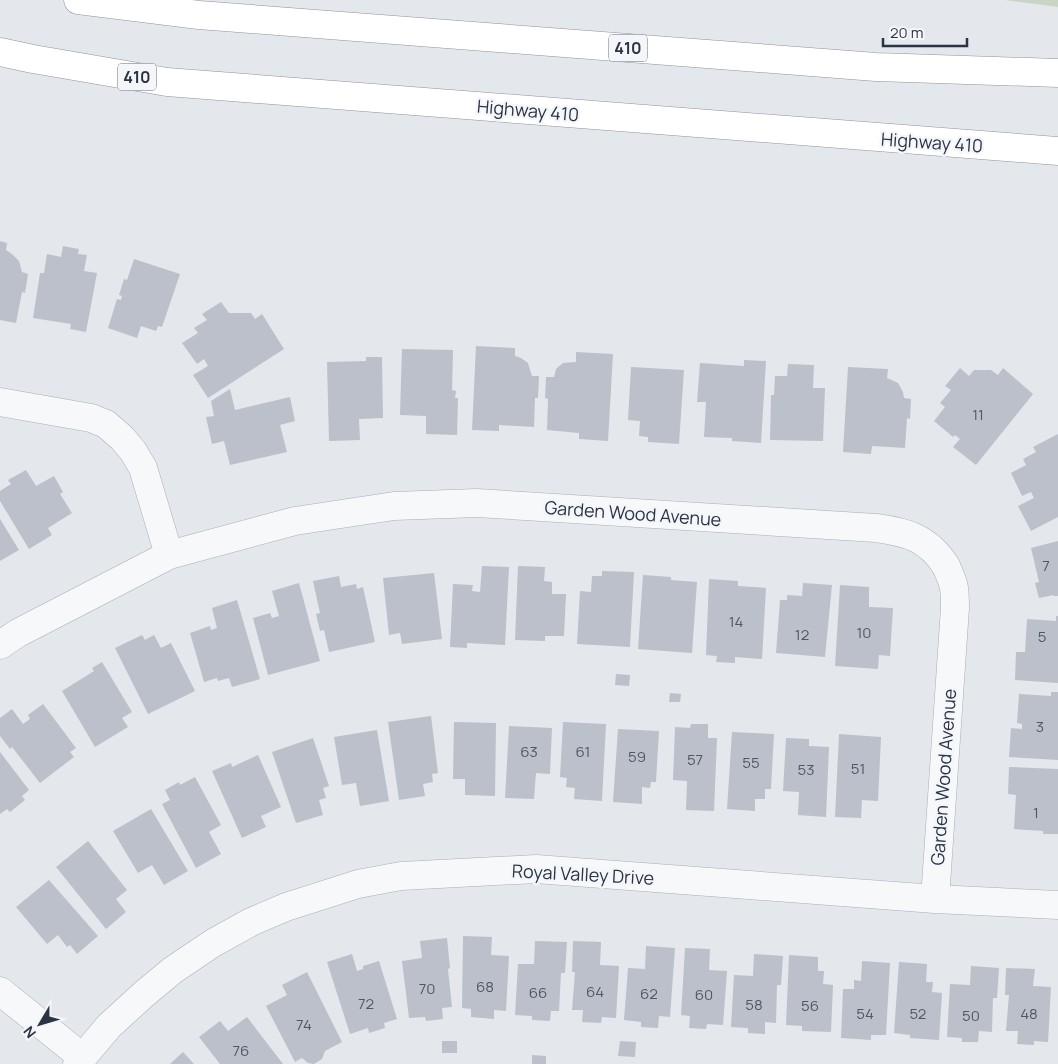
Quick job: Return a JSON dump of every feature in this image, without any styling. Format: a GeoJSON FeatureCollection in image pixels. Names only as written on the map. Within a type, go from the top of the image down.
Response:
{"type":"FeatureCollection","features":[{"type":"Feature","properties":{"kind":"highway","name":"410"},"geometry":{"type":"LineString","coordinates":[[78,0],[199,15],[876,67],[1058,73]]}},
{"type":"Feature","properties":{"kind":"highway","name":"Highway 410"},"geometry":{"type":"LineString","coordinates":[[0,52],[33,60],[167,82],[1058,151]]}},
{"type":"Feature","properties":{"kind":"street"},"geometry":{"type":"LineString","coordinates":[[0,402],[91,418],[106,424],[122,438],[133,451],[143,468],[168,555]]}},
{"type":"Feature","properties":{"kind":"street","name":"Garden Wood Avenue"},"geometry":{"type":"LineString","coordinates":[[0,645],[168,555],[295,522],[394,506],[476,503],[894,530],[926,542],[938,554],[948,571],[954,588],[955,608],[936,899]]}},
{"type":"Feature","properties":{"kind":"street","name":"Royal Valley Drive"},"geometry":{"type":"LineString","coordinates":[[80,1060],[110,1026],[144,994],[173,970],[213,944],[252,922],[286,908],[358,884],[401,876],[536,869],[936,899],[1058,905]]}},
{"type":"Feature","properties":{"kind":"street"},"geometry":{"type":"LineString","coordinates":[[0,991],[47,1027],[80,1060]]}},
{"type":"Feature","properties":{"kind":"green space"},"geometry":{"type":"Polygon","coordinates":[[[1005,0],[1058,0],[1058,7],[1005,0]]]}},
{"type":"Feature","properties":{"kind":"building"},"geometry":{"type":"Polygon","coordinates":[[[0,241],[7,243],[6,250],[19,261],[22,272],[28,274],[25,293],[22,292],[16,323],[0,320],[0,241]]]}},
{"type":"Feature","properties":{"kind":"building"},"geometry":{"type":"Polygon","coordinates":[[[63,246],[79,249],[78,254],[87,255],[84,271],[97,273],[86,332],[70,329],[71,324],[33,318],[40,273],[44,273],[47,254],[61,257],[63,246]]]}},
{"type":"Feature","properties":{"kind":"building"},"geometry":{"type":"Polygon","coordinates":[[[134,259],[180,274],[162,327],[158,326],[156,331],[141,326],[137,338],[108,328],[117,299],[121,300],[122,296],[119,295],[124,279],[127,280],[134,259]]]}},
{"type":"Feature","properties":{"kind":"building"},"geometry":{"type":"Polygon","coordinates":[[[221,302],[229,313],[251,313],[255,319],[262,314],[284,349],[208,398],[193,375],[208,366],[204,359],[197,364],[182,343],[198,333],[194,328],[207,320],[202,314],[221,302]]]}},
{"type":"Feature","properties":{"kind":"building"},"geometry":{"type":"Polygon","coordinates":[[[476,346],[515,348],[515,356],[528,363],[532,376],[539,376],[538,398],[535,398],[534,427],[499,425],[499,431],[472,430],[476,346]]]}},
{"type":"Feature","properties":{"kind":"building"},"geometry":{"type":"Polygon","coordinates":[[[402,349],[453,350],[452,390],[456,391],[455,398],[458,398],[457,435],[426,434],[426,416],[400,415],[402,349]]]}},
{"type":"Feature","properties":{"kind":"building"},"geometry":{"type":"Polygon","coordinates":[[[576,352],[613,354],[608,441],[579,439],[579,433],[547,430],[548,399],[545,398],[546,377],[554,377],[556,369],[563,363],[576,362],[576,352]]]}},
{"type":"Feature","properties":{"kind":"building"},"geometry":{"type":"Polygon","coordinates":[[[366,357],[382,357],[383,418],[359,419],[360,440],[329,441],[327,362],[366,361],[366,357]]]}},
{"type":"Feature","properties":{"kind":"building"},"geometry":{"type":"Polygon","coordinates":[[[744,360],[766,361],[761,443],[732,441],[732,438],[704,437],[706,402],[697,402],[700,363],[744,366],[744,360]]]}},
{"type":"Feature","properties":{"kind":"building"},"geometry":{"type":"Polygon","coordinates":[[[788,364],[814,365],[813,388],[825,388],[823,441],[770,440],[771,395],[774,395],[775,376],[787,376],[788,364]]]}},
{"type":"Feature","properties":{"kind":"building"},"geometry":{"type":"Polygon","coordinates":[[[631,367],[684,370],[679,444],[648,442],[648,437],[639,436],[640,421],[628,420],[631,367]]]}},
{"type":"Feature","properties":{"kind":"building"},"geometry":{"type":"Polygon","coordinates":[[[848,367],[888,369],[887,378],[898,383],[904,398],[911,399],[910,419],[907,418],[905,448],[872,446],[871,454],[843,452],[848,367]]]}},
{"type":"Feature","properties":{"kind":"building"},"geometry":{"type":"Polygon","coordinates":[[[960,368],[969,376],[974,370],[991,370],[998,375],[1003,368],[1033,394],[976,465],[953,447],[960,439],[955,435],[953,437],[934,421],[945,407],[940,403],[951,390],[945,386],[960,368]]]}},
{"type":"Feature","properties":{"kind":"building"},"geometry":{"type":"Polygon","coordinates":[[[230,389],[235,410],[290,397],[295,421],[280,425],[287,452],[230,465],[224,441],[212,444],[206,417],[214,416],[211,401],[230,389]]]}},
{"type":"Feature","properties":{"kind":"building"},"geometry":{"type":"Polygon","coordinates":[[[1058,434],[1058,517],[1031,531],[1018,506],[1034,498],[1031,492],[1022,496],[1011,473],[1026,465],[1023,459],[1036,452],[1033,447],[1058,434]]]}},
{"type":"Feature","properties":{"kind":"building"},"geometry":{"type":"Polygon","coordinates":[[[26,470],[36,486],[54,476],[63,492],[60,494],[72,513],[48,528],[52,535],[29,549],[0,501],[0,491],[11,484],[8,480],[26,470]]]}},
{"type":"Feature","properties":{"kind":"building"},"geometry":{"type":"Polygon","coordinates":[[[0,519],[19,550],[0,561],[0,519]]]}},
{"type":"Feature","properties":{"kind":"building"},"geometry":{"type":"Polygon","coordinates":[[[1058,541],[1058,596],[1039,598],[1035,583],[1039,582],[1031,548],[1058,541]]]}},
{"type":"Feature","properties":{"kind":"building"},"geometry":{"type":"Polygon","coordinates":[[[482,566],[509,567],[505,645],[467,643],[467,648],[450,647],[453,584],[473,585],[472,591],[480,592],[482,566]]]}},
{"type":"Feature","properties":{"kind":"building"},"geometry":{"type":"Polygon","coordinates":[[[518,566],[545,567],[544,581],[552,582],[552,594],[566,594],[564,636],[545,636],[545,641],[515,640],[518,566]]]}},
{"type":"Feature","properties":{"kind":"building"},"geometry":{"type":"Polygon","coordinates":[[[602,571],[634,572],[630,647],[577,644],[580,591],[591,592],[592,576],[602,576],[602,571]]]}},
{"type":"Feature","properties":{"kind":"building"},"geometry":{"type":"Polygon","coordinates":[[[434,573],[442,639],[402,644],[400,633],[389,635],[383,578],[434,573]]]}},
{"type":"Feature","properties":{"kind":"building"},"geometry":{"type":"Polygon","coordinates":[[[643,575],[671,577],[671,580],[697,582],[692,653],[638,649],[643,575]]]}},
{"type":"Feature","properties":{"kind":"building"},"geometry":{"type":"Polygon","coordinates":[[[339,576],[341,587],[356,584],[357,589],[363,587],[375,642],[329,652],[324,630],[320,631],[316,614],[320,613],[313,581],[339,576]]]}},
{"type":"Feature","properties":{"kind":"building"},"geometry":{"type":"Polygon","coordinates":[[[709,579],[738,581],[738,586],[766,588],[762,659],[735,657],[735,663],[716,662],[717,656],[706,655],[709,579]]]}},
{"type":"Feature","properties":{"kind":"building"},"geometry":{"type":"Polygon","coordinates":[[[299,583],[320,661],[268,675],[253,618],[270,613],[272,618],[279,616],[272,591],[299,583]]]}},
{"type":"Feature","properties":{"kind":"building"},"geometry":{"type":"Polygon","coordinates":[[[803,583],[832,585],[825,657],[776,653],[780,600],[787,600],[787,595],[802,596],[803,583]]]}},
{"type":"Feature","properties":{"kind":"building"},"geometry":{"type":"Polygon","coordinates":[[[840,585],[869,587],[869,607],[893,608],[890,656],[879,655],[878,669],[835,666],[840,585]]]}},
{"type":"Feature","properties":{"kind":"building"},"geometry":{"type":"Polygon","coordinates":[[[237,600],[260,679],[232,687],[229,678],[218,681],[217,678],[204,682],[190,633],[210,626],[211,630],[217,628],[212,608],[237,600]]]}},
{"type":"Feature","properties":{"kind":"building"},"geometry":{"type":"Polygon","coordinates":[[[1056,616],[1058,616],[1058,683],[1015,680],[1016,652],[1025,652],[1027,619],[1056,621],[1056,616]]]}},
{"type":"Feature","properties":{"kind":"building"},"geometry":{"type":"Polygon","coordinates":[[[142,635],[145,640],[154,635],[161,648],[171,643],[195,691],[148,714],[115,648],[142,635]]]}},
{"type":"Feature","properties":{"kind":"building"},"geometry":{"type":"Polygon","coordinates":[[[102,662],[132,712],[122,718],[128,727],[95,747],[62,691],[94,671],[92,668],[102,662]]]}},
{"type":"Feature","properties":{"kind":"building"},"geometry":{"type":"Polygon","coordinates":[[[616,674],[630,675],[629,686],[615,685],[616,674]]]}},
{"type":"Feature","properties":{"kind":"building"},"geometry":{"type":"Polygon","coordinates":[[[1051,692],[1058,692],[1058,760],[1009,757],[1011,728],[1022,729],[1022,724],[1017,723],[1019,694],[1051,696],[1051,692]]]}},
{"type":"Feature","properties":{"kind":"building"},"geometry":{"type":"Polygon","coordinates":[[[670,693],[681,694],[680,702],[669,702],[670,693]]]}},
{"type":"Feature","properties":{"kind":"building"},"geometry":{"type":"Polygon","coordinates":[[[43,704],[76,748],[70,752],[74,757],[40,783],[12,747],[10,749],[0,736],[0,718],[12,709],[23,724],[30,719],[28,715],[43,704]]]}},
{"type":"Feature","properties":{"kind":"building"},"geometry":{"type":"Polygon","coordinates":[[[431,716],[438,773],[432,774],[433,782],[423,784],[425,796],[399,800],[388,722],[431,716]]]}},
{"type":"Feature","properties":{"kind":"building"},"geometry":{"type":"Polygon","coordinates":[[[454,722],[496,723],[495,796],[465,795],[465,779],[453,779],[454,722]]]}},
{"type":"Feature","properties":{"kind":"building"},"geometry":{"type":"Polygon","coordinates":[[[563,722],[606,724],[602,801],[574,799],[575,788],[566,787],[567,778],[560,777],[563,722]]]}},
{"type":"Feature","properties":{"kind":"building"},"geometry":{"type":"Polygon","coordinates":[[[691,724],[708,724],[708,738],[717,738],[714,811],[686,810],[687,781],[673,780],[675,727],[690,728],[691,724]]]}},
{"type":"Feature","properties":{"kind":"building"},"geometry":{"type":"Polygon","coordinates":[[[509,726],[552,728],[550,774],[536,773],[534,799],[505,798],[509,726]]]}},
{"type":"Feature","properties":{"kind":"building"},"geometry":{"type":"Polygon","coordinates":[[[618,729],[659,731],[656,782],[651,782],[650,788],[642,787],[642,804],[613,802],[618,729]]]}},
{"type":"Feature","properties":{"kind":"building"},"geometry":{"type":"Polygon","coordinates":[[[377,730],[389,801],[360,806],[356,783],[342,785],[334,737],[377,730]]]}},
{"type":"Feature","properties":{"kind":"building"},"geometry":{"type":"Polygon","coordinates":[[[732,732],[774,734],[771,789],[765,789],[765,799],[755,799],[755,811],[727,809],[732,732]]]}},
{"type":"Feature","properties":{"kind":"building"},"geometry":{"type":"Polygon","coordinates":[[[839,734],[881,737],[878,801],[862,800],[861,818],[835,817],[839,734]]]}},
{"type":"Feature","properties":{"kind":"building"},"geometry":{"type":"Polygon","coordinates":[[[313,738],[329,786],[323,788],[326,798],[319,800],[323,815],[296,823],[272,752],[313,738]]]}},
{"type":"Feature","properties":{"kind":"building"},"geometry":{"type":"Polygon","coordinates":[[[786,738],[809,739],[809,746],[829,747],[826,817],[798,815],[799,792],[783,791],[786,738]]]}},
{"type":"Feature","properties":{"kind":"building"},"geometry":{"type":"Polygon","coordinates":[[[0,752],[29,790],[22,796],[25,800],[10,812],[7,809],[0,814],[0,752]]]}},
{"type":"Feature","properties":{"kind":"building"},"geometry":{"type":"Polygon","coordinates":[[[258,755],[281,807],[261,816],[266,827],[242,838],[212,771],[231,763],[232,767],[258,755]]]}},
{"type":"Feature","properties":{"kind":"building"},"geometry":{"type":"Polygon","coordinates":[[[1009,767],[1058,769],[1058,834],[1043,834],[1043,831],[1014,829],[1016,795],[1008,794],[1009,767]]]}},
{"type":"Feature","properties":{"kind":"building"},"geometry":{"type":"Polygon","coordinates":[[[195,777],[221,825],[209,832],[221,854],[196,868],[162,804],[170,800],[165,790],[179,782],[180,785],[195,777]]]}},
{"type":"Feature","properties":{"kind":"building"},"geometry":{"type":"Polygon","coordinates":[[[151,809],[188,871],[164,885],[152,865],[138,873],[113,831],[151,809]]]}},
{"type":"Feature","properties":{"kind":"building"},"geometry":{"type":"Polygon","coordinates":[[[88,841],[127,890],[116,899],[126,912],[106,929],[56,867],[88,841]]]}},
{"type":"Feature","properties":{"kind":"building"},"geometry":{"type":"Polygon","coordinates":[[[49,880],[98,936],[77,954],[70,945],[67,947],[58,935],[47,944],[16,907],[49,880]]]}},
{"type":"Feature","properties":{"kind":"building"},"geometry":{"type":"Polygon","coordinates":[[[463,936],[492,937],[491,955],[509,956],[506,1011],[494,1010],[494,1019],[471,1017],[471,1009],[462,1008],[463,936]]]}},
{"type":"Feature","properties":{"kind":"building"},"geometry":{"type":"Polygon","coordinates":[[[447,938],[452,1007],[442,1008],[443,1019],[426,1021],[425,1017],[409,1018],[402,961],[422,958],[420,941],[447,938]]]}},
{"type":"Feature","properties":{"kind":"building"},"geometry":{"type":"Polygon","coordinates":[[[535,941],[567,942],[565,973],[561,973],[559,1011],[551,1011],[550,1021],[532,1020],[532,1016],[515,1015],[518,964],[534,964],[535,941]]]}},
{"type":"Feature","properties":{"kind":"building"},"geometry":{"type":"Polygon","coordinates":[[[573,941],[601,942],[600,965],[619,966],[616,1018],[602,1017],[601,1023],[582,1022],[583,1010],[572,1010],[575,972],[572,972],[573,941]]]}},
{"type":"Feature","properties":{"kind":"building"},"geometry":{"type":"Polygon","coordinates":[[[646,946],[675,948],[670,1017],[659,1016],[658,1028],[641,1027],[641,1022],[624,1020],[628,968],[645,969],[646,946]]]}},
{"type":"Feature","properties":{"kind":"building"},"geometry":{"type":"Polygon","coordinates":[[[685,948],[710,949],[709,970],[727,971],[723,1025],[707,1024],[706,1029],[689,1028],[690,1016],[681,1015],[685,948]]]}},
{"type":"Feature","properties":{"kind":"building"},"geometry":{"type":"Polygon","coordinates":[[[352,954],[357,971],[363,969],[363,966],[379,961],[397,1019],[384,1023],[385,1028],[369,1033],[368,1028],[350,1034],[327,962],[352,954]]]}},
{"type":"Feature","properties":{"kind":"building"},"geometry":{"type":"Polygon","coordinates":[[[754,954],[783,956],[781,985],[777,985],[776,1023],[765,1022],[765,1034],[748,1033],[748,1028],[731,1027],[734,975],[753,976],[754,954]]]}},
{"type":"Feature","properties":{"kind":"building"},"geometry":{"type":"Polygon","coordinates":[[[789,955],[818,957],[818,971],[824,971],[823,984],[833,985],[831,1032],[802,1031],[802,1026],[786,1025],[789,955]]]}},
{"type":"Feature","properties":{"kind":"building"},"geometry":{"type":"Polygon","coordinates":[[[862,961],[890,963],[886,1035],[871,1035],[871,1040],[841,1038],[843,989],[854,989],[854,980],[861,981],[862,961]]]}},
{"type":"Feature","properties":{"kind":"building"},"geometry":{"type":"Polygon","coordinates":[[[899,962],[927,964],[926,982],[933,982],[932,992],[942,993],[939,1040],[910,1038],[910,1035],[894,1033],[899,962]]]}},
{"type":"Feature","properties":{"kind":"building"},"geometry":{"type":"Polygon","coordinates":[[[971,966],[999,968],[997,998],[993,998],[992,1032],[979,1031],[978,1042],[962,1042],[962,1038],[947,1037],[950,984],[970,985],[971,966]]]}},
{"type":"Feature","properties":{"kind":"building"},"geometry":{"type":"Polygon","coordinates":[[[1006,968],[1035,969],[1033,986],[1051,987],[1048,1042],[1034,1041],[1034,1045],[1017,1044],[1018,1031],[1006,1031],[1009,995],[1005,995],[1006,968]]]}},
{"type":"Feature","properties":{"kind":"building"},"geometry":{"type":"Polygon","coordinates":[[[307,972],[342,1042],[325,1051],[322,1059],[314,1064],[308,1063],[302,1058],[295,1062],[266,1006],[287,995],[282,985],[307,972]]]}},
{"type":"Feature","properties":{"kind":"building"},"geometry":{"type":"Polygon","coordinates":[[[247,1017],[283,1064],[220,1064],[199,1037],[220,1021],[228,1031],[247,1017]]]}},
{"type":"Feature","properties":{"kind":"building"},"geometry":{"type":"Polygon","coordinates":[[[442,1041],[457,1041],[457,1053],[442,1053],[442,1041]]]}},
{"type":"Feature","properties":{"kind":"building"},"geometry":{"type":"Polygon","coordinates":[[[620,1041],[636,1042],[635,1057],[618,1056],[620,1041]]]}},
{"type":"Feature","properties":{"kind":"building"},"geometry":{"type":"Polygon","coordinates":[[[183,1052],[194,1064],[170,1064],[183,1052]]]}},
{"type":"Feature","properties":{"kind":"building"},"geometry":{"type":"Polygon","coordinates":[[[532,1055],[546,1056],[546,1064],[532,1064],[532,1055]]]}}]}
